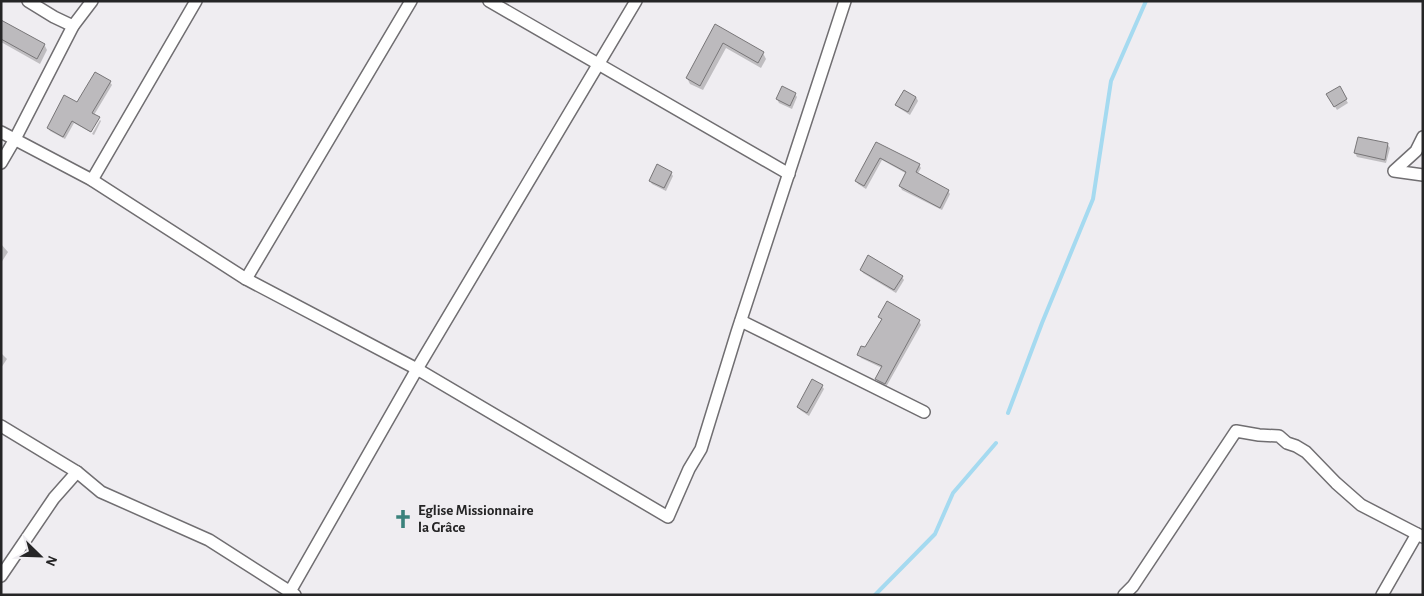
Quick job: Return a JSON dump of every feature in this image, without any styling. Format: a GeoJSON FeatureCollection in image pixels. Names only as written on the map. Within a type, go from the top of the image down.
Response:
{"type":"FeatureCollection","features":[{"type":"Feature","properties":{"kind":"street"},"geometry":{"type":"LineString","coordinates":[[28,1],[73,26]]}},
{"type":"Feature","properties":{"kind":"street"},"geometry":{"type":"LineString","coordinates":[[1,162],[15,139],[73,26],[92,1]]}},
{"type":"Feature","properties":{"kind":"street"},"geometry":{"type":"LineString","coordinates":[[92,180],[196,1]]}},
{"type":"Feature","properties":{"kind":"street"},"geometry":{"type":"LineString","coordinates":[[246,279],[411,1]]}},
{"type":"Feature","properties":{"kind":"street"},"geometry":{"type":"LineString","coordinates":[[489,1],[788,174]]}},
{"type":"Feature","properties":{"kind":"street"},"geometry":{"type":"LineString","coordinates":[[1,426],[77,472],[101,492],[208,540],[291,594],[417,369],[636,1]]}},
{"type":"Feature","properties":{"kind":"street"},"geometry":{"type":"LineString","coordinates":[[1,132],[92,180],[246,279],[417,369],[668,517],[689,469],[701,449],[845,1]]}},
{"type":"Feature","properties":{"kind":"street"},"geometry":{"type":"LineString","coordinates":[[1423,137],[1416,151],[1394,171],[1423,176]]}},
{"type":"Feature","properties":{"kind":"street"},"geometry":{"type":"LineString","coordinates":[[741,321],[924,412]]}},
{"type":"Feature","properties":{"kind":"street"},"geometry":{"type":"LineString","coordinates":[[1124,595],[1134,586],[1236,430],[1259,435],[1279,436],[1287,443],[1301,449],[1361,505],[1420,536],[1382,595]]}},
{"type":"Feature","properties":{"kind":"street"},"geometry":{"type":"LineString","coordinates":[[1,576],[47,508],[77,472]]}},
{"type":"Feature","properties":{"kind":"building"},"geometry":{"type":"Polygon","coordinates":[[[1,20],[45,44],[37,59],[1,39],[1,20]]]}},
{"type":"Feature","properties":{"kind":"building"},"geometry":{"type":"Polygon","coordinates":[[[715,24],[764,52],[758,63],[723,43],[700,86],[686,78],[715,24]]]}},
{"type":"Feature","properties":{"kind":"building"},"geometry":{"type":"Polygon","coordinates":[[[95,72],[111,81],[92,113],[100,117],[91,132],[72,121],[63,137],[47,128],[64,95],[77,102],[95,72]]]}},
{"type":"Feature","properties":{"kind":"building"},"geometry":{"type":"Polygon","coordinates":[[[782,86],[796,93],[790,106],[776,99],[782,86]]]}},
{"type":"Feature","properties":{"kind":"building"},"geometry":{"type":"Polygon","coordinates":[[[1340,86],[1347,99],[1334,107],[1326,94],[1340,86]]]}},
{"type":"Feature","properties":{"kind":"building"},"geometry":{"type":"Polygon","coordinates":[[[904,90],[916,97],[908,112],[895,105],[904,90]]]}},
{"type":"Feature","properties":{"kind":"building"},"geometry":{"type":"Polygon","coordinates":[[[1358,137],[1388,143],[1385,160],[1354,153],[1358,137]]]}},
{"type":"Feature","properties":{"kind":"building"},"geometry":{"type":"Polygon","coordinates":[[[876,142],[920,164],[916,172],[949,190],[940,208],[899,186],[906,172],[880,158],[864,186],[855,181],[876,142]]]}},
{"type":"Feature","properties":{"kind":"building"},"geometry":{"type":"Polygon","coordinates":[[[657,164],[672,172],[664,188],[649,181],[657,164]]]}},
{"type":"Feature","properties":{"kind":"building"},"geometry":{"type":"Polygon","coordinates":[[[868,255],[903,276],[894,290],[860,270],[868,255]]]}},
{"type":"Feature","properties":{"kind":"building"},"geometry":{"type":"Polygon","coordinates":[[[887,301],[920,320],[885,384],[875,379],[882,366],[857,355],[861,346],[865,347],[882,319],[878,317],[887,301]]]}},
{"type":"Feature","properties":{"kind":"building"},"geometry":{"type":"Polygon","coordinates":[[[812,379],[823,385],[807,413],[797,407],[812,379]]]}},
{"type":"Feature","properties":{"kind":"waterway"},"geometry":{"type":"LineString","coordinates":[[1008,413],[1042,323],[1093,199],[1111,81],[1146,1]]}},
{"type":"Feature","properties":{"kind":"waterway"},"geometry":{"type":"LineString","coordinates":[[875,595],[935,534],[953,493],[996,443]]}},
{"type":"Feature","properties":{"kind":"place","name":"Eglise Missionnaire la Grâce"},"geometry":{"type":"Point","coordinates":[403,519]}}]}
